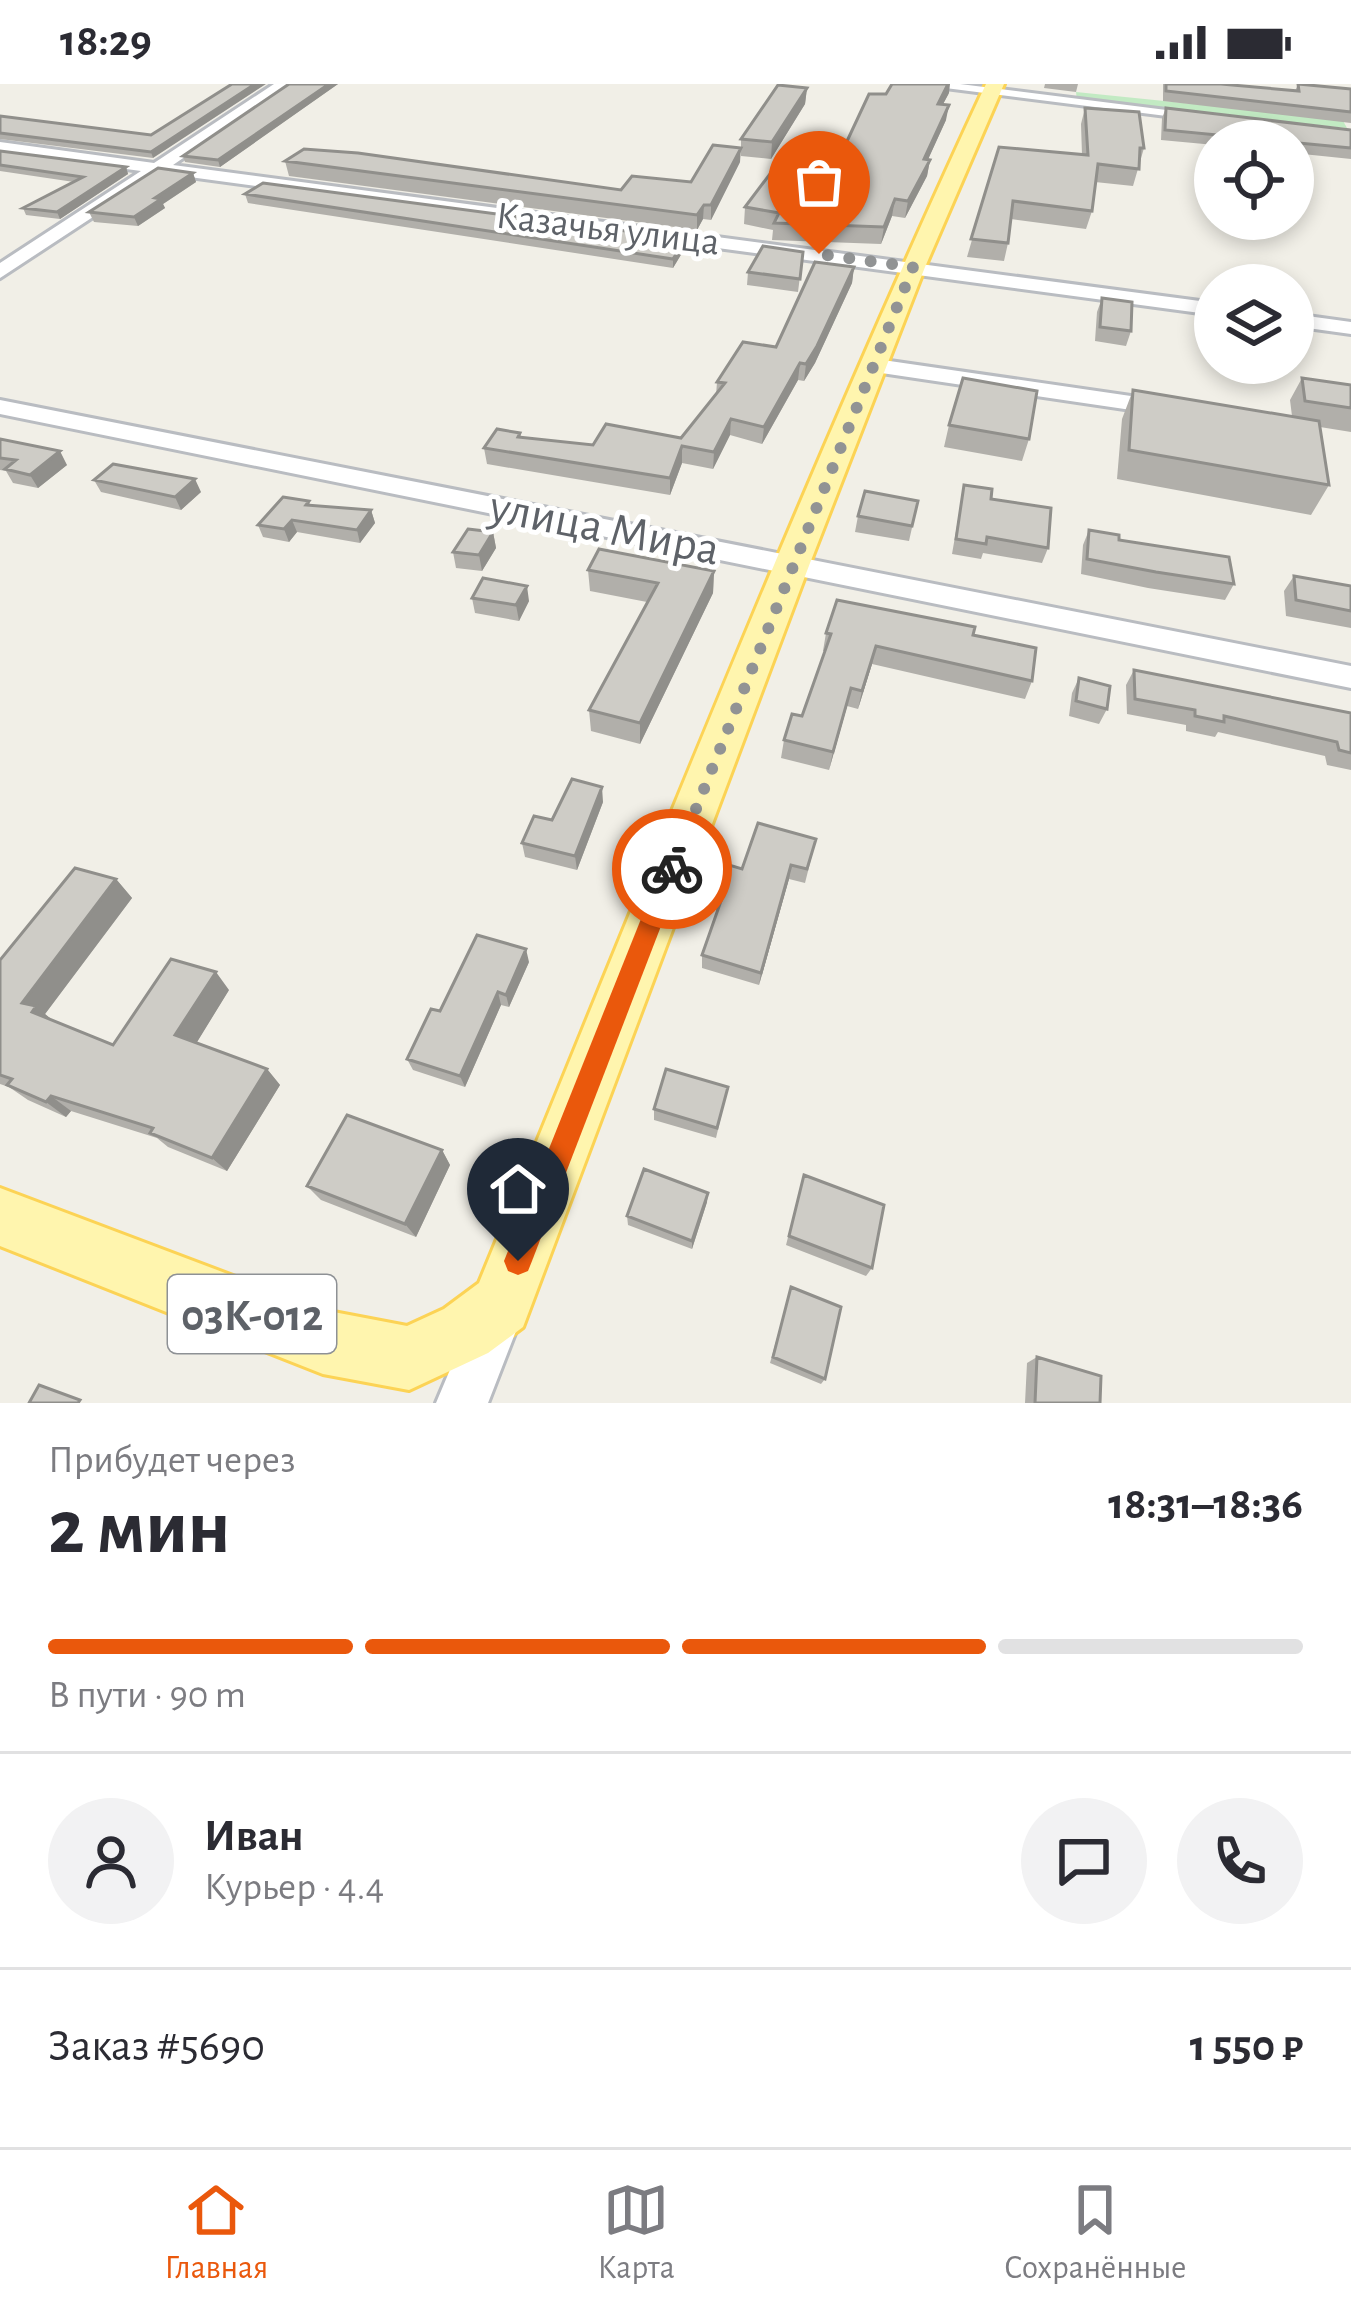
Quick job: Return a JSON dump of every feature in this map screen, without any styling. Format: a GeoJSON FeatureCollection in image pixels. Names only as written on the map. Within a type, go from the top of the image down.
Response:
{"type":"FeatureCollection","features":[{"type":"Feature","properties":{"kind":"main road"},"geometry":{"type":"LineString","coordinates":[[409,1358],[466,1331],[501,1305],[792,563],[992,89]]}},
{"type":"Feature","properties":{"kind":"main road","name":"03К-012"},"geometry":{"type":"LineString","coordinates":[[0,1217],[323,1342],[409,1358]]}},
{"type":"Feature","properties":{"kind":"street"},"geometry":{"type":"LineString","coordinates":[[0,272],[284,84]]}},
{"type":"Feature","properties":{"kind":"street"},"geometry":{"type":"LineString","coordinates":[[921,84],[1233,119]]}},
{"type":"Feature","properties":{"kind":"street","name":"Казачья улица"},"geometry":{"type":"LineString","coordinates":[[0,147],[1194,306]]}},
{"type":"Feature","properties":{"kind":"street"},"geometry":{"type":"LineString","coordinates":[[1314,323],[1351,328]]}},
{"type":"Feature","properties":{"kind":"street"},"geometry":{"type":"LineString","coordinates":[[876,366],[1206,414]]}},
{"type":"Feature","properties":{"kind":"street","name":"улица Мира"},"geometry":{"type":"LineString","coordinates":[[0,406],[1351,676]]}},
{"type":"Feature","properties":{"kind":"street"},"geometry":{"type":"LineString","coordinates":[[409,1358],[470,1401],[501,1305]]}},
{"type":"Feature","properties":{"kind":"green space"},"geometry":{"type":"Polygon","coordinates":[[[1076,92],[1342,119],[1347,128],[1314,125],[1314,120],[1267,120],[1077,101],[1076,92]]]}},
{"type":"Feature","properties":{"kind":"building"},"geometry":{"type":"Polygon","coordinates":[[[232,84],[255,84],[151,152],[0,133],[0,116],[151,135],[232,84]]]}},
{"type":"Feature","properties":{"kind":"building"},"geometry":{"type":"Polygon","coordinates":[[[289,84],[329,84],[218,160],[183,156],[289,84]]]}},
{"type":"Feature","properties":{"kind":"building"},"geometry":{"type":"Polygon","coordinates":[[[892,84],[948,84],[938,104],[949,105],[924,159],[930,160],[908,201],[895,199],[884,227],[774,223],[779,213],[745,207],[779,162],[834,169],[869,94],[886,94],[892,84]]]}},
{"type":"Feature","properties":{"kind":"building"},"geometry":{"type":"Polygon","coordinates":[[[1166,84],[1351,89],[1351,112],[1166,91],[1166,84]]]}},
{"type":"Feature","properties":{"kind":"building"},"geometry":{"type":"Polygon","coordinates":[[[778,85],[807,88],[772,142],[741,139],[778,85]]]}},
{"type":"Feature","properties":{"kind":"building"},"geometry":{"type":"Polygon","coordinates":[[[1085,108],[1139,112],[1144,148],[1140,148],[1139,169],[1098,164],[1092,211],[1013,201],[1008,243],[971,239],[999,147],[1088,155],[1085,108]]]}},
{"type":"Feature","properties":{"kind":"building"},"geometry":{"type":"Polygon","coordinates":[[[1166,108],[1267,120],[1194,120],[1194,133],[1165,130],[1166,108]]]}},
{"type":"Feature","properties":{"kind":"building"},"geometry":{"type":"Polygon","coordinates":[[[1314,126],[1351,130],[1351,148],[1314,144],[1314,126]]]}},
{"type":"Feature","properties":{"kind":"building"},"geometry":{"type":"Polygon","coordinates":[[[713,145],[741,148],[711,205],[704,205],[697,215],[285,161],[304,149],[358,153],[621,190],[632,176],[691,182],[713,145]]]}},
{"type":"Feature","properties":{"kind":"building"},"geometry":{"type":"Polygon","coordinates":[[[0,151],[126,167],[57,212],[23,208],[83,177],[0,165],[0,151]]]}},
{"type":"Feature","properties":{"kind":"building"},"geometry":{"type":"Polygon","coordinates":[[[158,168],[193,173],[134,217],[89,212],[158,168]]]}},
{"type":"Feature","properties":{"kind":"building"},"geometry":{"type":"Polygon","coordinates":[[[263,183],[686,239],[673,259],[245,194],[263,183]]]}},
{"type":"Feature","properties":{"kind":"building"},"geometry":{"type":"Polygon","coordinates":[[[763,246],[803,252],[800,279],[748,272],[763,246]]]}},
{"type":"Feature","properties":{"kind":"building"},"geometry":{"type":"Polygon","coordinates":[[[815,262],[854,267],[817,346],[806,364],[800,363],[764,427],[731,419],[714,452],[682,446],[670,478],[484,448],[497,429],[520,433],[518,437],[593,445],[606,424],[681,438],[725,383],[717,382],[743,342],[776,347],[815,262]]]}},
{"type":"Feature","properties":{"kind":"building"},"geometry":{"type":"Polygon","coordinates":[[[1102,298],[1132,302],[1131,331],[1100,327],[1102,298]]]}},
{"type":"Feature","properties":{"kind":"building"},"geometry":{"type":"Polygon","coordinates":[[[963,378],[1037,391],[1029,439],[949,425],[963,378]]]}},
{"type":"Feature","properties":{"kind":"building"},"geometry":{"type":"Polygon","coordinates":[[[1314,380],[1351,385],[1351,408],[1305,401],[1303,384],[1314,384],[1314,380]]]}},
{"type":"Feature","properties":{"kind":"building"},"geometry":{"type":"Polygon","coordinates":[[[1133,390],[1319,421],[1329,485],[1129,450],[1133,390]]]}},
{"type":"Feature","properties":{"kind":"building"},"geometry":{"type":"Polygon","coordinates":[[[0,439],[60,451],[30,475],[5,469],[16,460],[0,458],[0,439]]]}},
{"type":"Feature","properties":{"kind":"building"},"geometry":{"type":"Polygon","coordinates":[[[113,464],[195,479],[175,497],[94,480],[113,464]]]}},
{"type":"Feature","properties":{"kind":"building"},"geometry":{"type":"Polygon","coordinates":[[[964,485],[992,489],[991,499],[1051,508],[1048,548],[987,537],[986,544],[956,539],[964,485]]]}},
{"type":"Feature","properties":{"kind":"building"},"geometry":{"type":"Polygon","coordinates":[[[865,491],[918,501],[912,526],[858,516],[865,491]]]}},
{"type":"Feature","properties":{"kind":"building"},"geometry":{"type":"Polygon","coordinates":[[[283,497],[309,501],[306,505],[371,510],[357,530],[292,520],[284,529],[258,525],[283,497]]]}},
{"type":"Feature","properties":{"kind":"building"},"geometry":{"type":"Polygon","coordinates":[[[468,529],[493,532],[479,555],[453,552],[468,529]]]}},
{"type":"Feature","properties":{"kind":"building"},"geometry":{"type":"Polygon","coordinates":[[[1089,530],[1119,535],[1119,540],[1229,557],[1234,584],[1087,559],[1089,530]]]}},
{"type":"Feature","properties":{"kind":"building"},"geometry":{"type":"Polygon","coordinates":[[[599,549],[714,571],[640,723],[589,710],[658,583],[588,570],[599,549]]]}},
{"type":"Feature","properties":{"kind":"building"},"geometry":{"type":"Polygon","coordinates":[[[1294,576],[1351,586],[1351,611],[1296,600],[1294,576]]]}},
{"type":"Feature","properties":{"kind":"building"},"geometry":{"type":"Polygon","coordinates":[[[483,578],[527,586],[516,605],[472,598],[483,578]]]}},
{"type":"Feature","properties":{"kind":"building"},"geometry":{"type":"Polygon","coordinates":[[[837,600],[975,627],[973,635],[1036,648],[1032,681],[876,646],[862,691],[851,688],[833,752],[784,740],[792,714],[802,716],[831,634],[826,633],[837,600]]]}},
{"type":"Feature","properties":{"kind":"building"},"geometry":{"type":"Polygon","coordinates":[[[1134,670],[1351,713],[1351,753],[1339,750],[1337,742],[1224,716],[1224,722],[1195,716],[1195,710],[1135,699],[1134,670]]]}},
{"type":"Feature","properties":{"kind":"building"},"geometry":{"type":"Polygon","coordinates":[[[1079,678],[1110,686],[1107,709],[1076,701],[1079,678]]]}},
{"type":"Feature","properties":{"kind":"building"},"geometry":{"type":"Polygon","coordinates":[[[572,779],[602,787],[575,856],[522,843],[534,816],[552,820],[572,779]]]}},
{"type":"Feature","properties":{"kind":"building"},"geometry":{"type":"Polygon","coordinates":[[[758,823],[816,839],[807,869],[791,865],[761,973],[702,955],[722,898],[715,896],[726,864],[742,869],[758,823]]]}},
{"type":"Feature","properties":{"kind":"building"},"geometry":{"type":"Polygon","coordinates":[[[75,868],[116,879],[22,1003],[36,1006],[32,1012],[113,1045],[171,959],[216,972],[175,1035],[267,1069],[212,1158],[150,1133],[153,1128],[51,1096],[46,1102],[7,1085],[12,1079],[0,1075],[0,960],[75,868]]]}},
{"type":"Feature","properties":{"kind":"building"},"geometry":{"type":"Polygon","coordinates":[[[477,935],[526,949],[506,995],[498,992],[460,1076],[407,1059],[431,1009],[440,1011],[477,935]]]}},
{"type":"Feature","properties":{"kind":"building"},"geometry":{"type":"Polygon","coordinates":[[[666,1069],[728,1087],[717,1128],[654,1109],[666,1069]]]}},
{"type":"Feature","properties":{"kind":"building"},"geometry":{"type":"Polygon","coordinates":[[[347,1115],[442,1150],[405,1224],[307,1186],[347,1115]]]}},
{"type":"Feature","properties":{"kind":"building"},"geometry":{"type":"Polygon","coordinates":[[[644,1169],[708,1193],[692,1241],[627,1216],[644,1169]]]}},
{"type":"Feature","properties":{"kind":"building"},"geometry":{"type":"Polygon","coordinates":[[[804,1175],[884,1205],[872,1268],[789,1236],[804,1175]]]}},
{"type":"Feature","properties":{"kind":"building"},"geometry":{"type":"Polygon","coordinates":[[[791,1287],[841,1307],[825,1379],[773,1357],[791,1287]]]}},
{"type":"Feature","properties":{"kind":"building"},"geometry":{"type":"Polygon","coordinates":[[[1037,1357],[1101,1376],[1100,1403],[1035,1403],[1037,1357]]]}},
{"type":"Feature","properties":{"kind":"building"},"geometry":{"type":"Polygon","coordinates":[[[39,1385],[80,1400],[29,1403],[39,1385]]]}},
{"type":"Feature","properties":{"kind":"way so far"},"geometry":{"type":"LineString","coordinates":[[672,869],[913,267],[819,254]]}},
{"type":"Feature","properties":{"kind":"route"},"geometry":{"type":"LineString","coordinates":[[518,1261],[672,869]]}}]}
